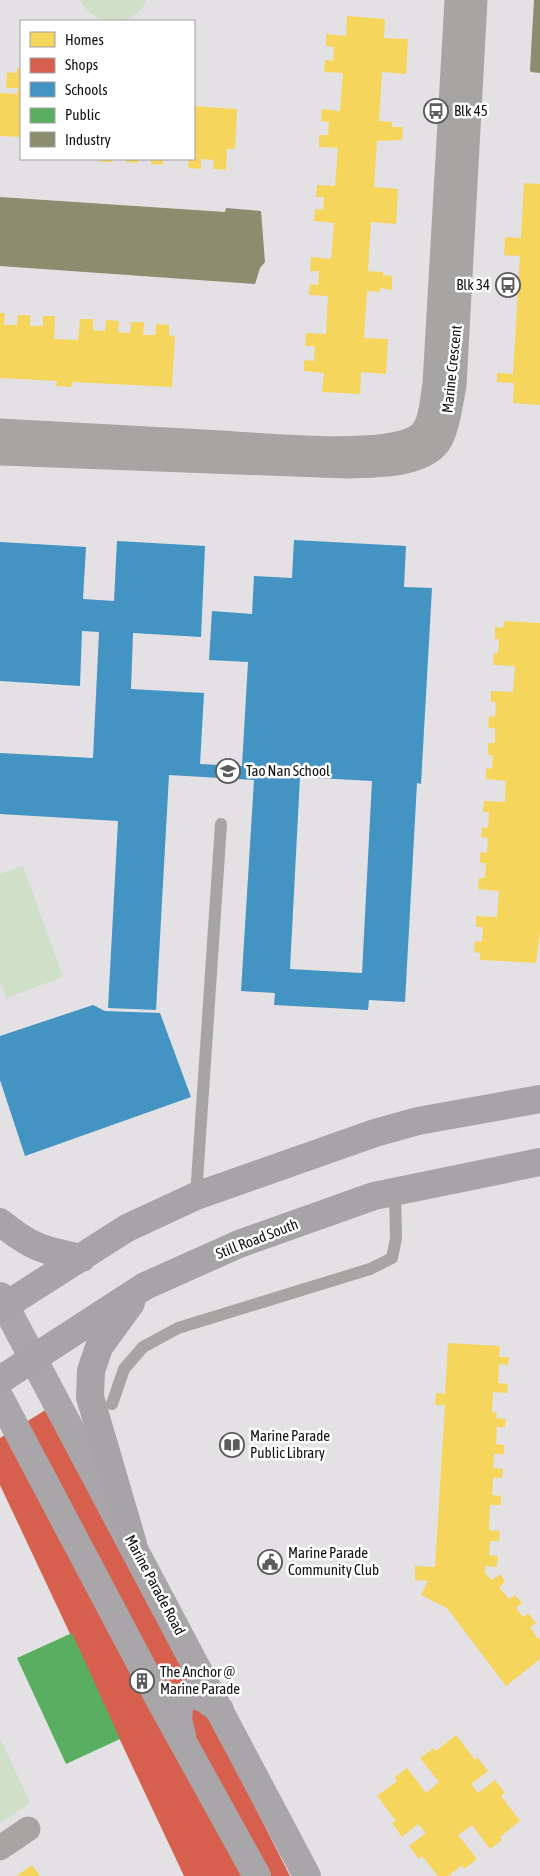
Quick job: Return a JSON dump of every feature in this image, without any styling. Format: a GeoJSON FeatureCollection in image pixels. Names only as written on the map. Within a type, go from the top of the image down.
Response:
{"type":"FeatureCollection","features":[{"type":"Feature","properties":{"kind":"highway"},"geometry":{"type":"LineString","coordinates":[[2,1304],[82,1258],[127,1228],[196,1196],[375,1133],[418,1121],[540,1099]]}},
{"type":"Feature","properties":{"kind":"highway","name":"Still Road South"},"geometry":{"type":"LineString","coordinates":[[0,1380],[144,1286],[239,1244],[374,1196],[540,1162]]}},
{"type":"Feature","properties":{"kind":"highway"},"geometry":{"type":"LineString","coordinates":[[0,1222],[23,1241],[42,1250],[82,1258]]}},
{"type":"Feature","properties":{"kind":"highway"},"geometry":{"type":"LineString","coordinates":[[133,1544],[90,1397],[91,1371],[98,1347],[144,1286]]}},
{"type":"Feature","properties":{"kind":"main road","name":"Marine Parade Road"},"geometry":{"type":"LineString","coordinates":[[2,1304],[34,1358],[307,1876]]}},
{"type":"Feature","properties":{"kind":"main road"},"geometry":{"type":"LineString","coordinates":[[0,1398],[257,1876]]}},
{"type":"Feature","properties":{"kind":"main road"},"geometry":{"type":"LineString","coordinates":[[184,1743],[178,1719],[180,1700],[190,1692],[205,1699],[220,1710]]}},
{"type":"Feature","properties":{"kind":"street","name":"Marine Crescent"},"geometry":{"type":"LineString","coordinates":[[0,431],[264,446],[346,447],[388,446],[414,439],[423,433],[435,384],[457,0]]}},
{"type":"Feature","properties":{"kind":"street","name":"Marine Crescent"},"geometry":{"type":"LineString","coordinates":[[0,453],[346,466],[391,464],[422,456],[440,442],[447,422],[454,386],[475,0]]}},
{"type":"Feature","properties":{"kind":"street"},"geometry":{"type":"LineString","coordinates":[[0,1848],[28,1829]]}},
{"type":"Feature","properties":{"kind":"lane"},"geometry":{"type":"LineString","coordinates":[[196,1196],[221,824]]}},
{"type":"Feature","properties":{"kind":"lane"},"geometry":{"type":"LineString","coordinates":[[112,1404],[124,1369],[143,1347],[178,1328],[370,1270],[392,1258],[396,1238],[395,1191]]}},
{"type":"Feature","properties":{"kind":"green space"},"geometry":{"type":"Polygon","coordinates":[[[80,0],[147,0],[133,16],[123,20],[104,20],[86,9],[80,0]]]}},
{"type":"Feature","properties":{"kind":"green space"},"geometry":{"type":"Polygon","coordinates":[[[23,866],[63,977],[6,998],[0,981],[0,874],[23,866]]]}},
{"type":"Feature","properties":{"kind":"green space"},"geometry":{"type":"Polygon","coordinates":[[[0,1738],[30,1803],[0,1823],[0,1738]]]}},
{"type":"Feature","properties":{"kind":"building: Homes"},"geometry":{"type":"Polygon","coordinates":[[[347,16],[385,19],[384,38],[408,39],[406,74],[382,72],[379,121],[392,122],[392,127],[403,127],[402,140],[377,141],[374,187],[398,189],[396,224],[371,222],[368,271],[383,272],[383,275],[392,276],[392,290],[380,288],[380,292],[367,291],[364,338],[388,339],[386,374],[361,372],[360,394],[322,392],[324,373],[304,371],[304,360],[314,361],[315,346],[305,346],[306,333],[326,334],[328,296],[309,295],[310,284],[318,285],[319,271],[310,271],[311,257],[331,259],[334,223],[314,221],[315,209],[323,210],[324,197],[316,197],[317,185],[335,186],[338,148],[319,147],[319,135],[328,135],[329,122],[321,121],[322,109],[340,111],[343,73],[324,72],[325,60],[333,61],[334,47],[326,46],[326,34],[346,36],[347,16]]]}},
{"type":"Feature","properties":{"kind":"building: Homes"},"geometry":{"type":"Polygon","coordinates":[[[17,68],[20,68],[20,137],[0,136],[0,93],[17,94],[18,88],[6,88],[7,72],[17,73],[17,68]]]}},
{"type":"Feature","properties":{"kind":"building: Homes"},"geometry":{"type":"Polygon","coordinates":[[[195,106],[237,109],[235,149],[227,149],[226,170],[213,169],[214,160],[201,159],[201,169],[188,168],[189,160],[195,160],[195,106]]]}},
{"type":"Feature","properties":{"kind":"building: Homes"},"geometry":{"type":"Polygon","coordinates":[[[101,160],[112,160],[112,162],[101,162],[101,160]]]}},
{"type":"Feature","properties":{"kind":"building: Homes"},"geometry":{"type":"Polygon","coordinates":[[[126,160],[138,160],[138,163],[126,162],[126,160]]]}},
{"type":"Feature","properties":{"kind":"building: Homes"},"geometry":{"type":"Polygon","coordinates":[[[151,160],[163,160],[163,165],[151,164],[151,160]]]}},
{"type":"Feature","properties":{"kind":"building: Homes"},"geometry":{"type":"Polygon","coordinates":[[[524,183],[540,184],[540,405],[513,403],[514,383],[497,382],[497,373],[513,374],[520,256],[504,255],[505,237],[521,238],[524,183]]]}},
{"type":"Feature","properties":{"kind":"building: Homes"},"geometry":{"type":"Polygon","coordinates":[[[0,313],[5,313],[4,325],[17,325],[18,315],[30,315],[30,326],[43,326],[43,316],[55,316],[54,339],[78,340],[80,319],[93,319],[93,330],[105,331],[106,320],[119,321],[118,332],[130,333],[131,322],[144,322],[143,335],[155,335],[156,324],[169,325],[169,335],[175,336],[172,387],[72,382],[71,387],[56,386],[57,381],[0,378],[0,313]]]}},
{"type":"Feature","properties":{"kind":"building: Homes"},"geometry":{"type":"Polygon","coordinates":[[[504,621],[540,623],[540,933],[536,963],[480,960],[480,953],[474,952],[475,941],[482,942],[483,927],[476,927],[476,916],[497,917],[499,891],[478,889],[479,878],[485,878],[486,863],[480,863],[480,852],[487,853],[488,838],[481,837],[482,827],[488,828],[489,812],[483,812],[484,801],[505,802],[506,781],[486,779],[486,768],[492,769],[493,755],[488,755],[488,743],[495,743],[495,728],[488,728],[489,716],[495,717],[496,702],[491,702],[491,691],[513,692],[515,666],[493,665],[494,653],[498,653],[499,639],[495,639],[495,627],[503,628],[504,621]]]}},
{"type":"Feature","properties":{"kind":"building: Homes"},"geometry":{"type":"Polygon","coordinates":[[[448,1343],[500,1346],[499,1357],[509,1357],[508,1365],[499,1364],[498,1383],[508,1384],[507,1393],[493,1392],[492,1412],[497,1413],[496,1418],[506,1419],[505,1427],[497,1427],[496,1444],[504,1445],[504,1454],[494,1454],[493,1468],[503,1469],[502,1478],[493,1478],[492,1495],[501,1496],[501,1505],[490,1505],[489,1530],[500,1531],[499,1541],[490,1541],[489,1555],[498,1556],[497,1567],[485,1566],[485,1573],[492,1580],[500,1574],[505,1582],[499,1587],[509,1599],[515,1595],[522,1603],[516,1608],[523,1617],[528,1613],[536,1623],[530,1627],[538,1639],[540,1638],[540,1659],[506,1686],[447,1608],[421,1595],[428,1581],[415,1580],[415,1566],[435,1567],[445,1405],[435,1405],[436,1393],[445,1394],[448,1343]]]}},
{"type":"Feature","properties":{"kind":"building: Homes"},"geometry":{"type":"Polygon","coordinates":[[[456,1735],[475,1760],[478,1758],[488,1771],[471,1784],[478,1793],[495,1780],[505,1793],[501,1796],[520,1821],[500,1837],[502,1840],[490,1849],[472,1825],[458,1835],[477,1859],[464,1869],[462,1865],[448,1876],[438,1876],[422,1856],[419,1859],[409,1846],[426,1833],[418,1824],[402,1837],[392,1823],[396,1821],[377,1796],[397,1781],[395,1777],[407,1768],[426,1793],[439,1782],[420,1758],[434,1748],[436,1751],[456,1735]]]}},
{"type":"Feature","properties":{"kind":"building: Homes"},"geometry":{"type":"Polygon","coordinates":[[[32,1865],[40,1876],[16,1876],[32,1865]]]}},
{"type":"Feature","properties":{"kind":"building: Shops","name":"The Anchor @ Marine Parade"},"geometry":{"type":"Polygon","coordinates":[[[52,1406],[290,1876],[184,1876],[0,1485],[0,1438],[52,1406]]]}},
{"type":"Feature","properties":{"kind":"building: Schools","name":"Tao Nan School"},"geometry":{"type":"Polygon","coordinates":[[[294,540],[406,546],[404,587],[432,588],[421,784],[417,783],[405,1002],[369,1000],[368,1010],[274,1005],[275,993],[241,991],[254,780],[169,775],[156,1010],[108,1008],[118,821],[0,814],[0,753],[93,758],[99,632],[82,631],[80,686],[0,681],[0,542],[86,547],[83,599],[114,601],[117,541],[205,546],[201,637],[133,633],[131,689],[204,693],[200,764],[242,766],[248,662],[209,660],[212,611],[252,614],[254,576],[292,578],[294,540]],[[300,777],[290,969],[362,973],[372,781],[300,777]]]}},
{"type":"Feature","properties":{"kind":"building: Schools"},"geometry":{"type":"Polygon","coordinates":[[[93,1005],[105,1011],[160,1013],[191,1097],[25,1156],[0,1080],[0,1036],[93,1005]]]}},
{"type":"Feature","properties":{"kind":"building: Public"},"geometry":{"type":"Polygon","coordinates":[[[72,1633],[120,1739],[66,1764],[17,1658],[72,1633]]]}},
{"type":"Feature","properties":{"kind":"building: Industry"},"geometry":{"type":"Polygon","coordinates":[[[534,0],[540,0],[540,73],[531,72],[530,70],[534,0]]]}},
{"type":"Feature","properties":{"kind":"building: Industry"},"geometry":{"type":"Polygon","coordinates":[[[0,197],[225,212],[226,208],[261,211],[265,262],[260,268],[255,284],[0,266],[0,197]]]}},
{"type":"Feature","properties":{"kind":"place","name":"Blk 45"},"geometry":{"type":"Point","coordinates":[436,111]}},
{"type":"Feature","properties":{"kind":"place","name":"Blk 34"},"geometry":{"type":"Point","coordinates":[508,285]}},
{"type":"Feature","properties":{"kind":"place","name":"Tao Nan School"},"geometry":{"type":"Point","coordinates":[228,771]}},
{"type":"Feature","properties":{"kind":"place","name":"Marine Parade Public Library"},"geometry":{"type":"Point","coordinates":[232,1445]}},
{"type":"Feature","properties":{"kind":"place","name":"Marine Parade Community Club"},"geometry":{"type":"Point","coordinates":[270,1562]}},
{"type":"Feature","properties":{"kind":"place","name":"The Anchor @ Marine Parade"},"geometry":{"type":"Point","coordinates":[142,1681]}}]}
